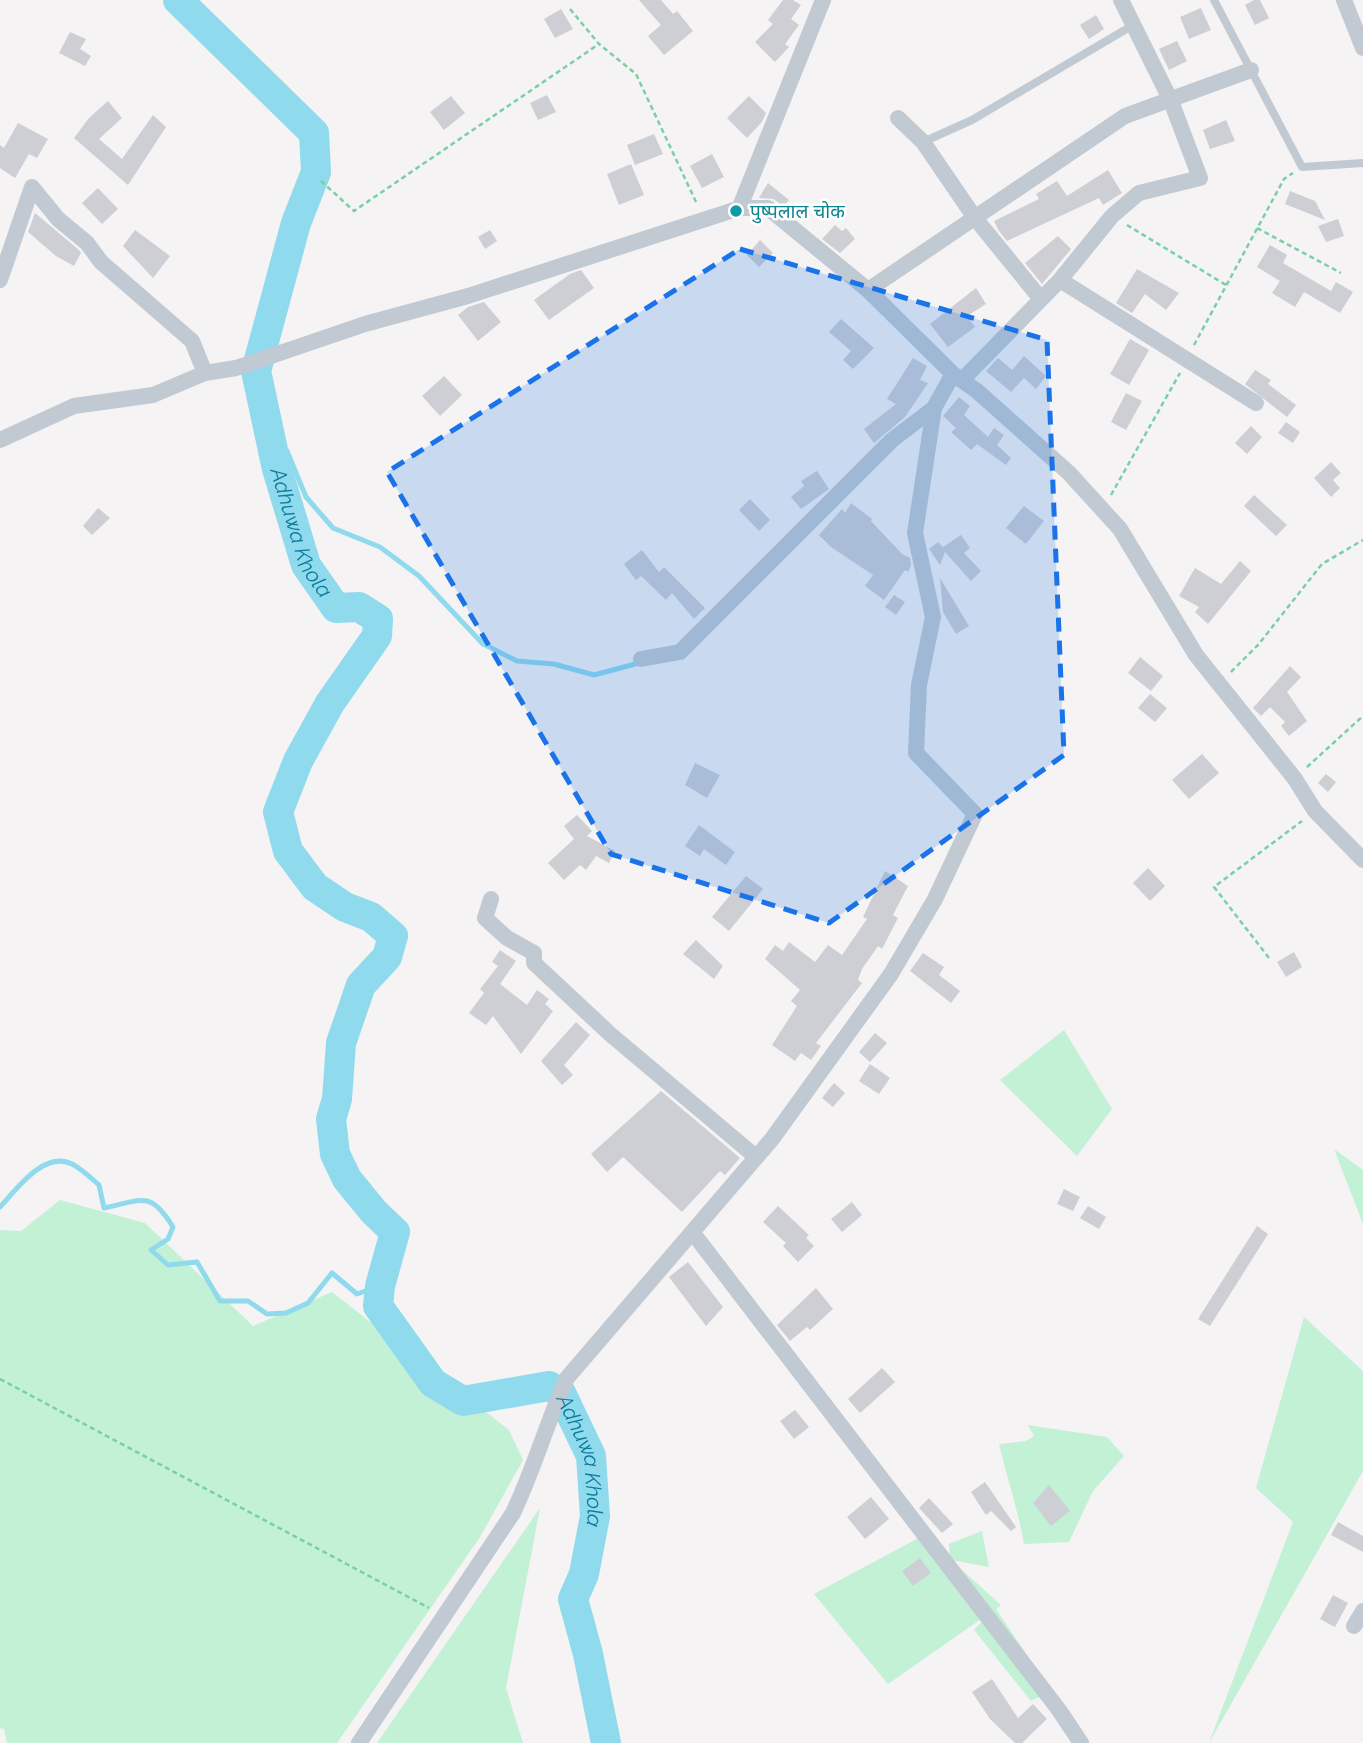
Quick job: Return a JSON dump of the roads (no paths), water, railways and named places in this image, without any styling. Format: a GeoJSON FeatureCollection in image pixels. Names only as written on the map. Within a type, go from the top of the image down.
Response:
{"type":"FeatureCollection","features":[{"type":"Feature","properties":{"kind":"street"},"geometry":{"type":"LineString","coordinates":[[641,659],[680,652],[892,440],[934,408],[958,376],[1060,281],[1112,216],[1139,193],[1200,178],[1171,101],[1121,0]]}},
{"type":"Feature","properties":{"kind":"street"},"geometry":{"type":"LineString","coordinates":[[1344,0],[1363,48]]}},
{"type":"Feature","properties":{"kind":"street"},"geometry":{"type":"LineString","coordinates":[[739,209],[819,2]]}},
{"type":"Feature","properties":{"kind":"street"},"geometry":{"type":"LineString","coordinates":[[868,290],[1125,116],[1251,70]]}},
{"type":"Feature","properties":{"kind":"street"},"geometry":{"type":"LineString","coordinates":[[898,118],[923,142],[975,218],[1040,298]]}},
{"type":"Feature","properties":{"kind":"street"},"geometry":{"type":"LineString","coordinates":[[0,280],[32,187],[58,219],[87,243],[101,262],[192,341],[205,373]]}},
{"type":"Feature","properties":{"kind":"street"},"geometry":{"type":"LineString","coordinates":[[0,440],[74,406],[153,394],[205,373],[236,369],[272,355],[705,219],[739,209],[768,208],[868,290],[958,376],[1069,473],[1120,529],[1196,655],[1295,779],[1315,811],[1363,860]]}},
{"type":"Feature","properties":{"kind":"street"},"geometry":{"type":"LineString","coordinates":[[1060,281],[1186,362],[1256,403]]}},
{"type":"Feature","properties":{"kind":"street"},"geometry":{"type":"LineString","coordinates":[[359,1743],[513,1513],[533,1472],[552,1411],[567,1378],[756,1157],[891,974],[935,899],[975,814],[916,753],[919,685],[933,617],[915,533],[934,408]]}},
{"type":"Feature","properties":{"kind":"street"},"geometry":{"type":"LineString","coordinates":[[491,899],[485,918],[507,938],[534,953],[534,963],[553,981],[756,1157]]}},
{"type":"Feature","properties":{"kind":"street"},"geometry":{"type":"LineString","coordinates":[[693,1233],[1059,1710],[1081,1743]]}},
{"type":"Feature","properties":{"kind":"street"},"geometry":{"type":"LineString","coordinates":[[1354,1626],[1363,1611]]}},
{"type":"Feature","properties":{"kind":"lane"},"geometry":{"type":"LineString","coordinates":[[1214,0],[1302,167],[1363,163]]}},
{"type":"Feature","properties":{"kind":"lane"},"geometry":{"type":"LineString","coordinates":[[923,142],[972,120],[1135,24]]}},
{"type":"Feature","properties":{"kind":"waterway","name":"Adhuwa Khola"},"geometry":{"type":"LineString","coordinates":[[178,0],[314,133],[316,172],[296,223],[256,371],[277,469],[306,565],[336,608],[359,607],[378,619],[377,636],[330,703],[298,761],[278,812],[288,851],[315,887],[345,907],[371,917],[393,936],[387,957],[361,985],[341,1043],[337,1099],[331,1119],[335,1154],[347,1179],[374,1212],[395,1232],[380,1286],[378,1306],[433,1383],[463,1401],[549,1386],[561,1393],[591,1456],[595,1516],[584,1574],[573,1599],[588,1654],[606,1743]]}},
{"type":"Feature","properties":{"kind":"waterway"},"geometry":{"type":"LineString","coordinates":[[269,429],[287,451],[306,497],[333,528],[380,547],[419,576],[483,644],[517,661],[554,664],[594,675],[639,663]]}},
{"type":"Feature","properties":{"kind":"waterway"},"geometry":{"type":"LineString","coordinates":[[0,1207],[22,1182],[41,1167],[62,1161],[76,1166],[99,1185],[104,1208],[137,1201],[158,1207],[173,1227],[168,1239],[151,1250],[168,1265],[197,1262],[220,1301],[248,1301],[267,1314],[286,1313],[308,1303],[332,1273],[357,1294],[380,1286]]}},
{"type":"Feature","properties":{"kind":"place","name":"पुष्पलाल चोक"},"geometry":{"type":"Point","coordinates":[736,211]}}]}
